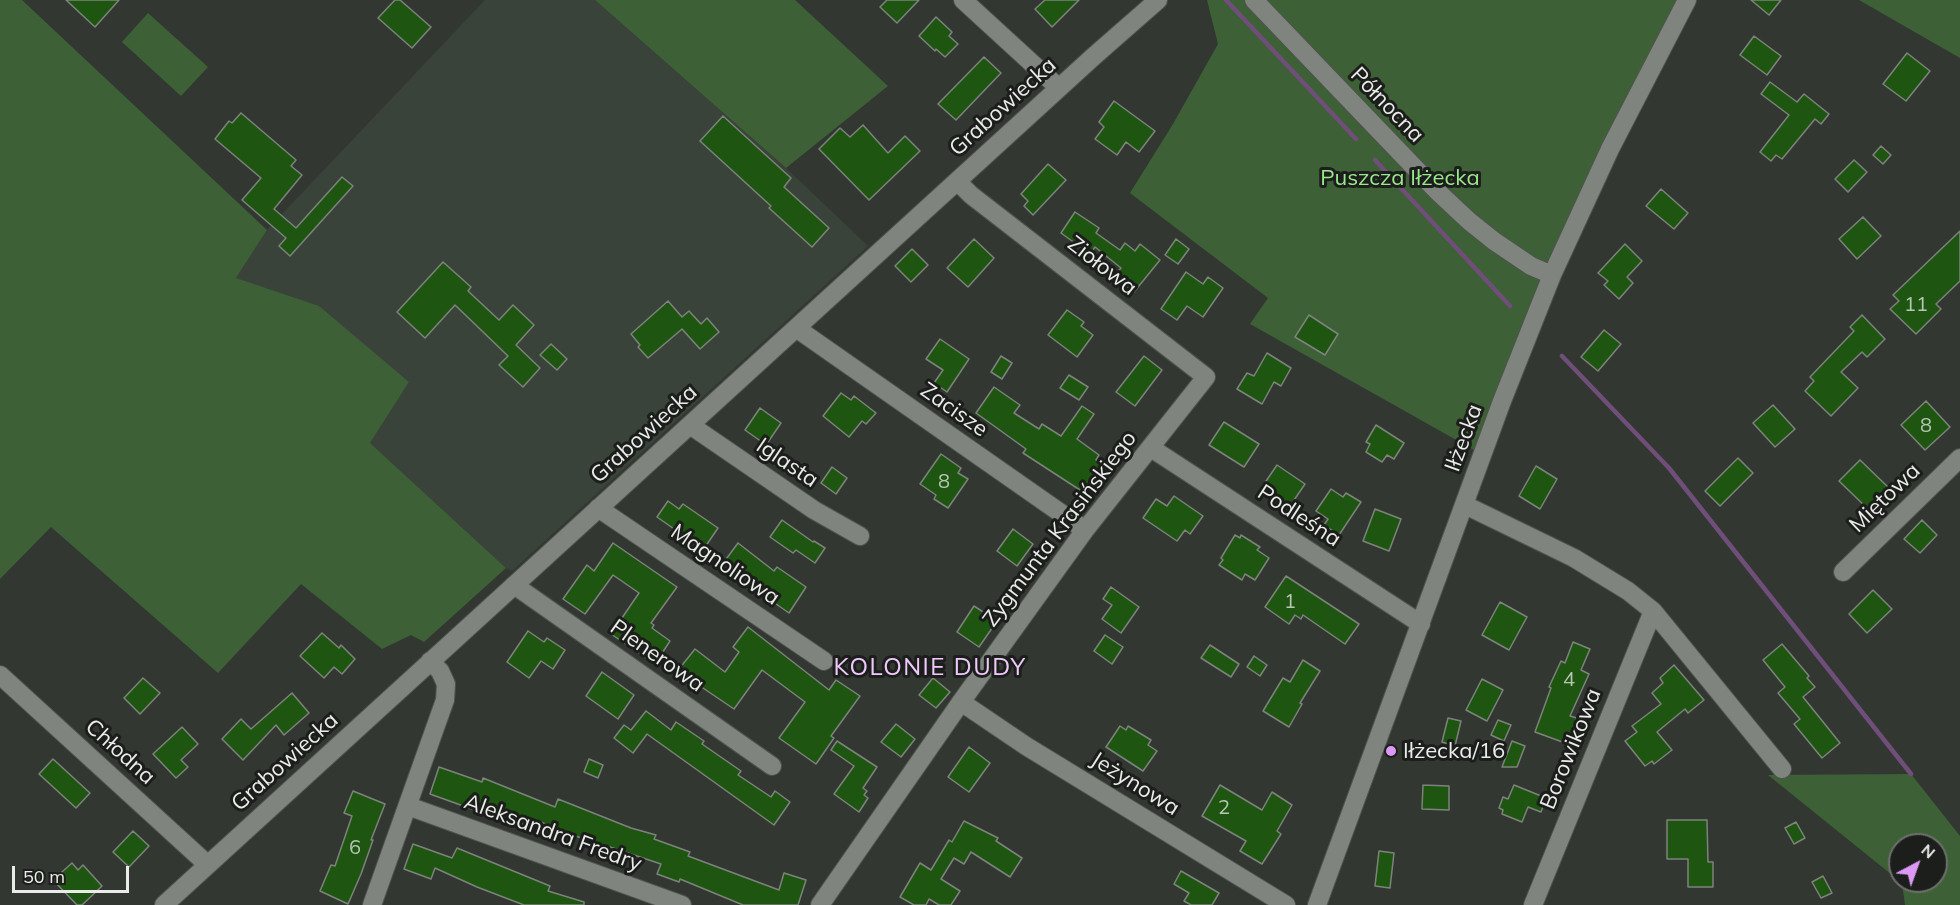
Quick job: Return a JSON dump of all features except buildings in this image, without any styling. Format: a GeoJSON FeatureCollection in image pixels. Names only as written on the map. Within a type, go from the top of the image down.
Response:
{"type":"FeatureCollection","features":[{"type":"Feature","properties":{"kind":"street"},"geometry":{"type":"LineString","coordinates":[[963,0],[1059,88]]}},
{"type":"Feature","properties":{"kind":"street","name":"Grabowiecka"},"geometry":{"type":"LineString","coordinates":[[164,905],[1158,0]]}},
{"type":"Feature","properties":{"kind":"street","name":"Północna"},"geometry":{"type":"LineString","coordinates":[[1254,0],[1468,221],[1494,242],[1531,266],[1552,275]]}},
{"type":"Feature","properties":{"kind":"street","name":"Iłżecka"},"geometry":{"type":"LineString","coordinates":[[1317,905],[1502,401],[1552,275],[1610,148],[1687,0]]}},
{"type":"Feature","properties":{"kind":"street","name":"Ziołowa"},"geometry":{"type":"LineString","coordinates":[[957,181],[971,195],[1206,377],[1196,390]]}},
{"type":"Feature","properties":{"kind":"street","name":"Zacisze"},"geometry":{"type":"LineString","coordinates":[[796,328],[1085,530]]}},
{"type":"Feature","properties":{"kind":"street","name":"Zygmunta Krasińskiego"},"geometry":{"type":"LineString","coordinates":[[820,905],[961,702],[1085,530],[1196,390]]}},
{"type":"Feature","properties":{"kind":"street","name":"Iglasta"},"geometry":{"type":"LineString","coordinates":[[690,425],[814,510],[860,536]]}},
{"type":"Feature","properties":{"kind":"street","name":"Podleśna"},"geometry":{"type":"LineString","coordinates":[[1151,448],[1421,624]]}},
{"type":"Feature","properties":{"kind":"street","name":"Miętowa"},"geometry":{"type":"LineString","coordinates":[[1843,572],[1960,458]]}},
{"type":"Feature","properties":{"kind":"street"},"geometry":{"type":"LineString","coordinates":[[1465,505],[1574,558],[1628,591],[1653,611],[1782,769]]}},
{"type":"Feature","properties":{"kind":"street","name":"Magnoliowa"},"geometry":{"type":"LineString","coordinates":[[598,508],[825,661]]}},
{"type":"Feature","properties":{"kind":"street","name":"Plenerowa"},"geometry":{"type":"LineString","coordinates":[[514,585],[772,765]]}},
{"type":"Feature","properties":{"kind":"street","name":"Borowikowa"},"geometry":{"type":"LineString","coordinates":[[1533,905],[1653,611]]}},
{"type":"Feature","properties":{"kind":"street"},"geometry":{"type":"LineString","coordinates":[[372,905],[445,700],[446,684],[440,671],[430,662]]}},
{"type":"Feature","properties":{"kind":"street","name":"Chłodna"},"geometry":{"type":"LineString","coordinates":[[0,675],[208,865]]}},
{"type":"Feature","properties":{"kind":"street","name":"Jeżynowa"},"geometry":{"type":"LineString","coordinates":[[961,702],[1026,746],[1286,905]]}},
{"type":"Feature","properties":{"kind":"street","name":"Aleksandra Fredry"},"geometry":{"type":"LineString","coordinates":[[408,806],[682,905]]}},
{"type":"Feature","properties":{"kind":"shaded area"},"geometry":{"type":"Polygon","coordinates":[[[485,0],[595,0],[786,168],[868,246],[512,571],[370,443],[409,382],[236,278],[267,230],[485,0]]]}},
{"type":"Feature","properties":{"kind":"green space"},"geometry":{"type":"Polygon","coordinates":[[[0,0],[22,0],[267,230],[236,278],[319,306],[409,382],[370,443],[506,568],[424,642],[411,635],[382,649],[301,584],[218,673],[51,527],[0,579],[0,0]]]}},
{"type":"Feature","properties":{"kind":"green space"},"geometry":{"type":"Polygon","coordinates":[[[595,0],[795,0],[888,86],[786,168],[595,0]]]}},
{"type":"Feature","properties":{"kind":"green space","name":"Puszcza Iłżecka"},"geometry":{"type":"Polygon","coordinates":[[[1207,0],[1687,0],[1649,73],[1483,455],[1250,324],[1268,298],[1130,193],[1173,124],[1218,44],[1207,0]]]}},
{"type":"Feature","properties":{"kind":"green space"},"geometry":{"type":"Polygon","coordinates":[[[1859,0],[1960,0],[1960,58],[1859,0]]]}},
{"type":"Feature","properties":{"kind":"green space"},"geometry":{"type":"Polygon","coordinates":[[[148,13],[208,67],[181,96],[122,42],[148,13]]]}},
{"type":"Feature","properties":{"kind":"green space"},"geometry":{"type":"Polygon","coordinates":[[[1911,774],[1960,836],[1960,905],[1905,905],[1903,893],[1948,893],[1948,833],[1888,833],[1888,872],[1768,775],[1911,774]]]}},
{"type":"Feature","properties":{"kind":"waterway"},"geometry":{"type":"LineString","coordinates":[[1226,0],[1356,139]]}},
{"type":"Feature","properties":{"kind":"waterway"},"geometry":{"type":"LineString","coordinates":[[1375,160],[1510,306]]}},
{"type":"Feature","properties":{"kind":"waterway"},"geometry":{"type":"LineString","coordinates":[[1562,356],[1669,468],[1911,774]]}},
{"type":"Feature","properties":{"kind":"place","name":"Iłżecka/16"},"geometry":{"type":"Point","coordinates":[1391,751]}},
{"type":"Feature","properties":{"kind":"district","name":"KOLONIE DUDY"},"geometry":{"type":"Point","coordinates":[930,668]}}]}
